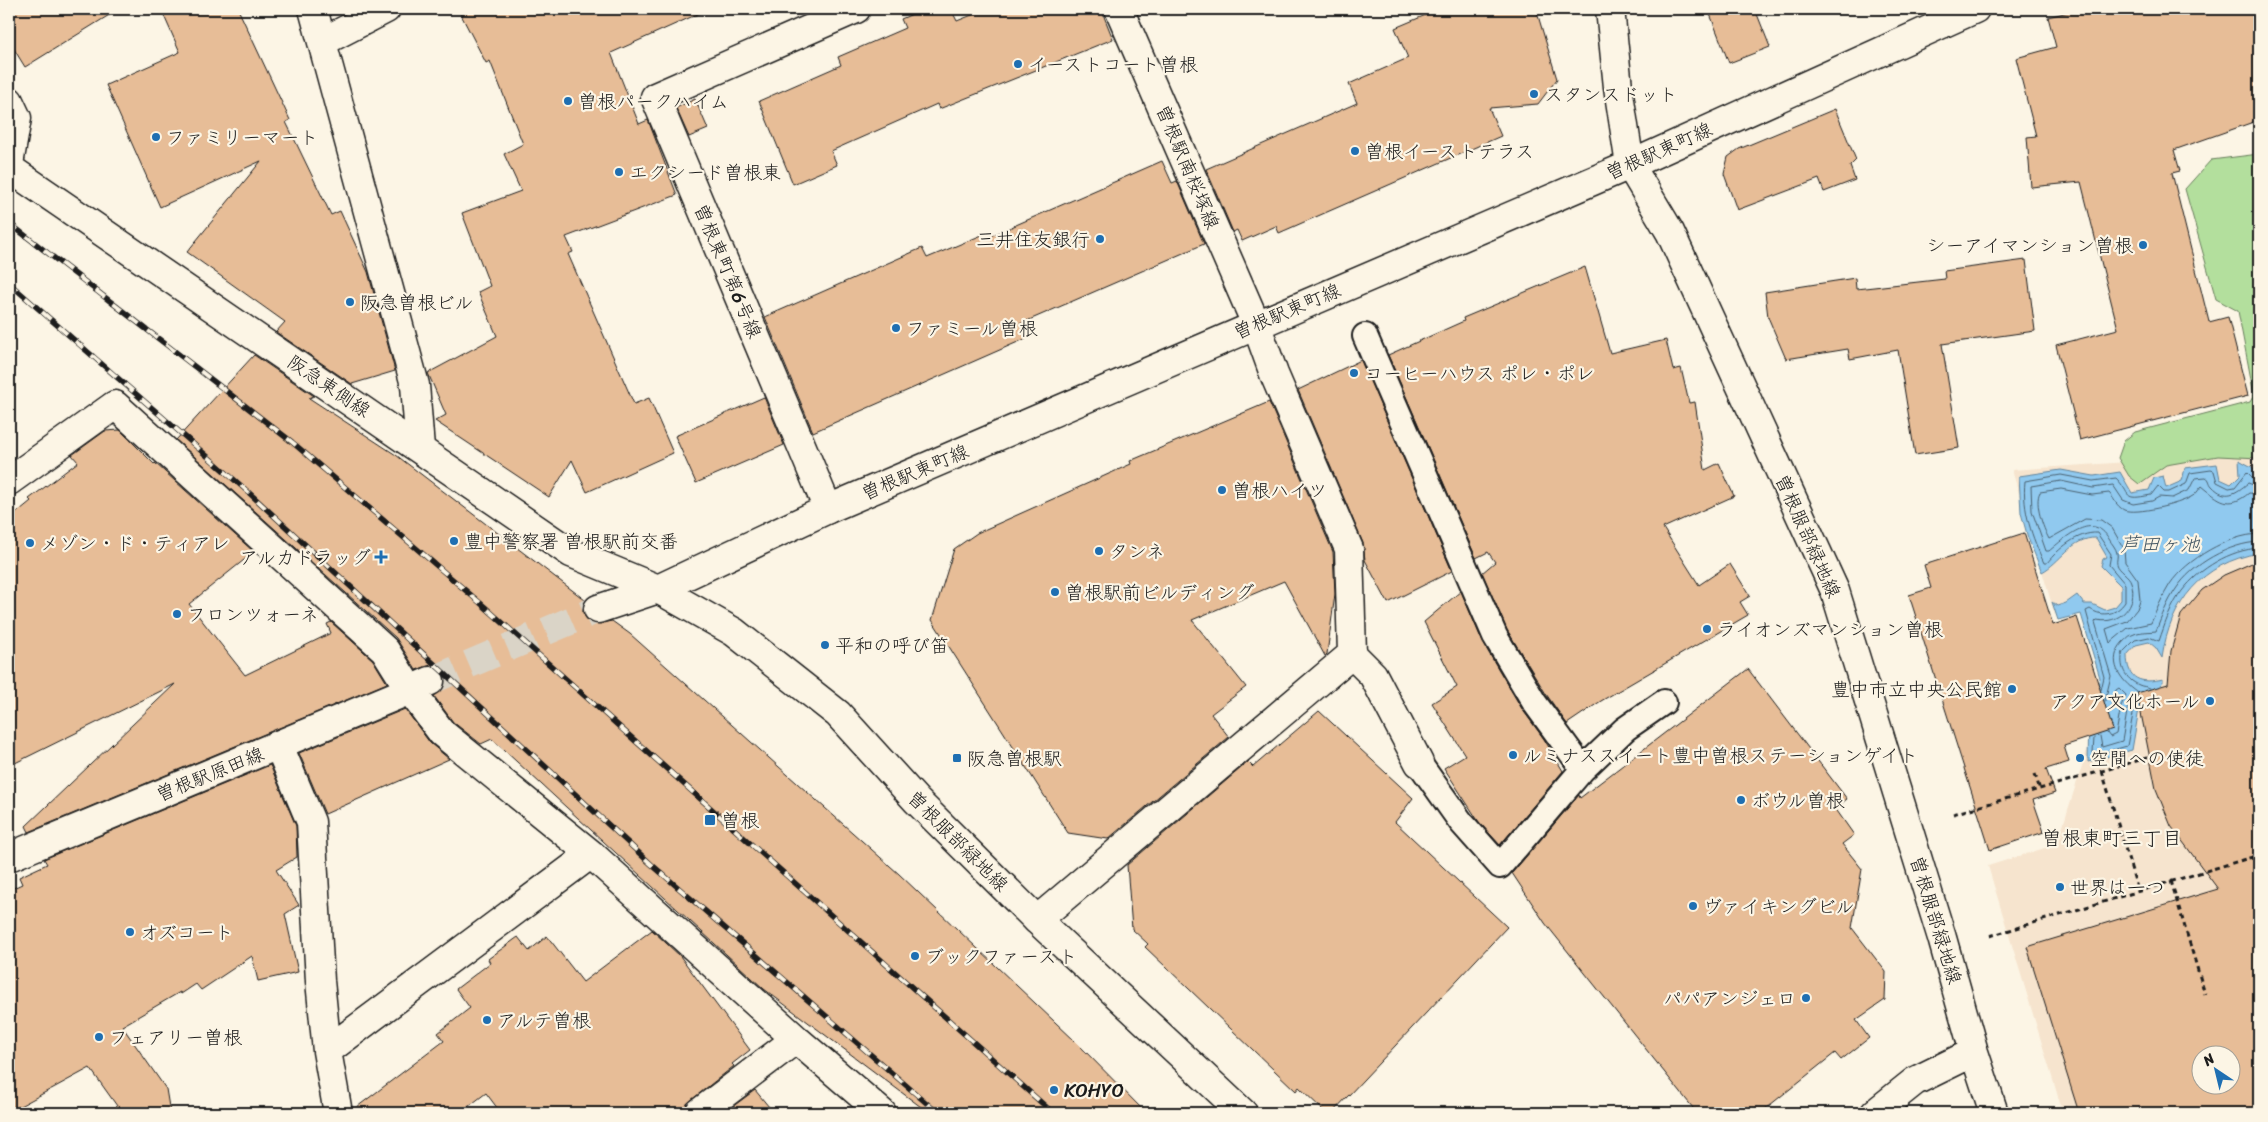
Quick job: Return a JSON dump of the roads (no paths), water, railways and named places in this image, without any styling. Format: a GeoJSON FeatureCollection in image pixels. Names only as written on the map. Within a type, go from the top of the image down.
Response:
{"type":"FeatureCollection","features":[{"type":"Feature","properties":{"kind":"street"},"geometry":{"type":"LineString","coordinates":[[313,9],[324,42],[415,385],[420,448]]}},
{"type":"Feature","properties":{"kind":"street"},"geometry":{"type":"LineString","coordinates":[[324,42],[386,9]]}},
{"type":"Feature","properties":{"kind":"street","name":"曽根東町第6号線"},"geometry":{"type":"LineString","coordinates":[[828,509],[655,97],[856,9]]}},
{"type":"Feature","properties":{"kind":"street","name":"曽根駅南桜塚線"},"geometry":{"type":"LineString","coordinates":[[1119,9],[1256,324],[1274,374],[1350,549],[1352,654]]}},
{"type":"Feature","properties":{"kind":"street","name":"曽根服部緑地線"},"geometry":{"type":"LineString","coordinates":[[1610,9],[1618,87],[1630,165],[1670,232],[1835,591],[1994,1113]]}},
{"type":"Feature","properties":{"kind":"street","name":"曽根駅東町線"},"geometry":{"type":"LineString","coordinates":[[598,609],[658,589],[828,509],[1630,165],[1975,9]]}},
{"type":"Feature","properties":{"kind":"street"},"geometry":{"type":"LineString","coordinates":[[9,101],[17,118],[9,164]]}},
{"type":"Feature","properties":{"kind":"street","name":"阪急東側線"},"geometry":{"type":"LineString","coordinates":[[9,168],[571,553],[658,589]]}},
{"type":"Feature","properties":{"kind":"street"},"geometry":{"type":"LineString","coordinates":[[9,481],[115,405],[378,643],[420,685],[442,732],[591,854],[796,1039],[882,1113]]}},
{"type":"Feature","properties":{"kind":"street","name":"曽根服部緑地線"},"geometry":{"type":"LineString","coordinates":[[658,589],[734,632],[838,714],[917,802],[1037,920],[1243,1113]]}},
{"type":"Feature","properties":{"kind":"street"},"geometry":{"type":"LineString","coordinates":[[1037,920],[1352,654],[1373,675],[1419,763]]}},
{"type":"Feature","properties":{"kind":"street","name":"曽根駅原田線"},"geometry":{"type":"LineString","coordinates":[[9,857],[279,746],[420,685]]}},
{"type":"Feature","properties":{"kind":"street"},"geometry":{"type":"LineString","coordinates":[[279,746],[311,822],[320,981],[327,1051],[338,1113]]}},
{"type":"Feature","properties":{"kind":"street"},"geometry":{"type":"LineString","coordinates":[[327,1051],[591,854]]}},
{"type":"Feature","properties":{"kind":"street"},"geometry":{"type":"LineString","coordinates":[[699,1113],[796,1039]]}},
{"type":"Feature","properties":{"kind":"street"},"geometry":{"type":"LineString","coordinates":[[1875,1113],[1915,1081],[1974,1052]]}},
{"type":"Feature","properties":{"kind":"lane"},"geometry":{"type":"LineString","coordinates":[[1365,336],[1495,636],[1534,702],[1583,770]]}},
{"type":"Feature","properties":{"kind":"lane"},"geometry":{"type":"LineString","coordinates":[[1419,763],[1461,822],[1500,866],[1583,770],[1625,729],[1664,702]]}},
{"type":"Feature","properties":{"kind":"water","name":"芦田ヶ池"},"geometry":{"type":"Polygon","coordinates":[[[2239,460],[2252,467],[2259,475],[2259,553],[2239,558],[2221,566],[2205,576],[2192,588],[2181,603],[2173,619],[2166,638],[2162,658],[2156,648],[2149,642],[2136,645],[2127,655],[2130,670],[2137,678],[2148,681],[2163,679],[2163,682],[2139,709],[2132,750],[2088,762],[2089,716],[2100,678],[2081,614],[2058,620],[2052,602],[2057,606],[2066,603],[2077,595],[2084,604],[2092,604],[2105,610],[2115,607],[2121,600],[2121,586],[2101,566],[2103,559],[2107,557],[2096,538],[2088,539],[2073,546],[2042,572],[2028,538],[2021,513],[2019,476],[2061,470],[2094,476],[2120,472],[2132,493],[2149,490],[2154,478],[2163,476],[2166,488],[2182,481],[2185,468],[2217,464],[2220,479],[2231,484],[2240,475],[2239,460]]]}},
{"type":"Feature","properties":{"kind":"tunnel"},"geometry":{"type":"LineString","coordinates":[[430,681],[598,609]]}},
{"type":"Feature","properties":{"kind":"railway"},"geometry":{"type":"LineString","coordinates":[[9,223],[292,442],[485,607],[1053,1113]]}},
{"type":"Feature","properties":{"kind":"railway"},"geometry":{"type":"LineString","coordinates":[[9,283],[246,490],[651,864],[938,1113]]}},
{"type":"Feature","properties":{"kind":"place","name":"イーストコート曽根"},"geometry":{"type":"Point","coordinates":[1018,64]}},
{"type":"Feature","properties":{"kind":"place","name":"スタンスドット"},"geometry":{"type":"Point","coordinates":[1534,94]}},
{"type":"Feature","properties":{"kind":"place","name":"曽根パークハイム"},"geometry":{"type":"Point","coordinates":[568,101]}},
{"type":"Feature","properties":{"kind":"place","name":"ファミリーマート"},"geometry":{"type":"Point","coordinates":[156,137]}},
{"type":"Feature","properties":{"kind":"place","name":"曽根イーストテラス"},"geometry":{"type":"Point","coordinates":[1355,151]}},
{"type":"Feature","properties":{"kind":"place","name":"エクシード曽根東"},"geometry":{"type":"Point","coordinates":[619,172]}},
{"type":"Feature","properties":{"kind":"place","name":"三井住友銀行"},"geometry":{"type":"Point","coordinates":[1100,239]}},
{"type":"Feature","properties":{"kind":"place","name":"シーアイマンション曽根"},"geometry":{"type":"Point","coordinates":[2143,245]}},
{"type":"Feature","properties":{"kind":"place","name":"阪急曽根ビル"},"geometry":{"type":"Point","coordinates":[350,302]}},
{"type":"Feature","properties":{"kind":"place","name":"ファミール曽根"},"geometry":{"type":"Point","coordinates":[896,328]}},
{"type":"Feature","properties":{"kind":"place","name":"コーヒーハウス ポレ・ポレ"},"geometry":{"type":"Point","coordinates":[1354,373]}},
{"type":"Feature","properties":{"kind":"place","name":"曽根ハイツ"},"geometry":{"type":"Point","coordinates":[1222,490]}},
{"type":"Feature","properties":{"kind":"place","name":"豊中警察署 曽根駅前交番"},"geometry":{"type":"Point","coordinates":[454,541]}},
{"type":"Feature","properties":{"kind":"place","name":"メゾン・ド・ティアレ"},"geometry":{"type":"Point","coordinates":[30,543]}},
{"type":"Feature","properties":{"kind":"place","name":"タンネ"},"geometry":{"type":"Point","coordinates":[1099,551]}},
{"type":"Feature","properties":{"kind":"place","name":"アルカドラッグ"},"geometry":{"type":"Point","coordinates":[381,557]}},
{"type":"Feature","properties":{"kind":"place","name":"曽根駅前ビルディング"},"geometry":{"type":"Point","coordinates":[1055,592]}},
{"type":"Feature","properties":{"kind":"place","name":"フロンツォーネ"},"geometry":{"type":"Point","coordinates":[177,614]}},
{"type":"Feature","properties":{"kind":"place","name":"ライオンズマンション曽根"},"geometry":{"type":"Point","coordinates":[1707,629]}},
{"type":"Feature","properties":{"kind":"place","name":"平和の呼び笛"},"geometry":{"type":"Point","coordinates":[825,645]}},
{"type":"Feature","properties":{"kind":"place","name":"豊中市立中央公民館"},"geometry":{"type":"Point","coordinates":[2012,689]}},
{"type":"Feature","properties":{"kind":"place","name":"アクア文化ホール"},"geometry":{"type":"Point","coordinates":[2210,701]}},
{"type":"Feature","properties":{"kind":"place","name":"ルミナススイート豊中曽根ステーションゲイト"},"geometry":{"type":"Point","coordinates":[1513,755]}},
{"type":"Feature","properties":{"kind":"place","name":"阪急曽根駅"},"geometry":{"type":"Point","coordinates":[957,758]}},
{"type":"Feature","properties":{"kind":"place","name":"空間への使徒"},"geometry":{"type":"Point","coordinates":[2080,758]}},
{"type":"Feature","properties":{"kind":"place","name":"ボウル曽根"},"geometry":{"type":"Point","coordinates":[1741,800]}},
{"type":"Feature","properties":{"kind":"place","name":"曽根"},"geometry":{"type":"Point","coordinates":[710,820]}},
{"type":"Feature","properties":{"kind":"place","name":"世界は一つ"},"geometry":{"type":"Point","coordinates":[2060,887]}},
{"type":"Feature","properties":{"kind":"place","name":"ヴァイキングビル"},"geometry":{"type":"Point","coordinates":[1693,906]}},
{"type":"Feature","properties":{"kind":"place","name":"オズコート"},"geometry":{"type":"Point","coordinates":[130,932]}},
{"type":"Feature","properties":{"kind":"place","name":"ブックファースト"},"geometry":{"type":"Point","coordinates":[915,956]}},
{"type":"Feature","properties":{"kind":"place","name":"パパアンジェロ"},"geometry":{"type":"Point","coordinates":[1806,998]}},
{"type":"Feature","properties":{"kind":"place","name":"アルテ曽根"},"geometry":{"type":"Point","coordinates":[487,1020]}},
{"type":"Feature","properties":{"kind":"place","name":"フェアリー曽根"},"geometry":{"type":"Point","coordinates":[99,1037]}},
{"type":"Feature","properties":{"kind":"place","name":"KOHYO"},"geometry":{"type":"Point","coordinates":[1054,1090]}},
{"type":"Feature","properties":{"kind":"district","name":"曽根東町三丁目"},"geometry":{"type":"Point","coordinates":[2112,838]}}]}
